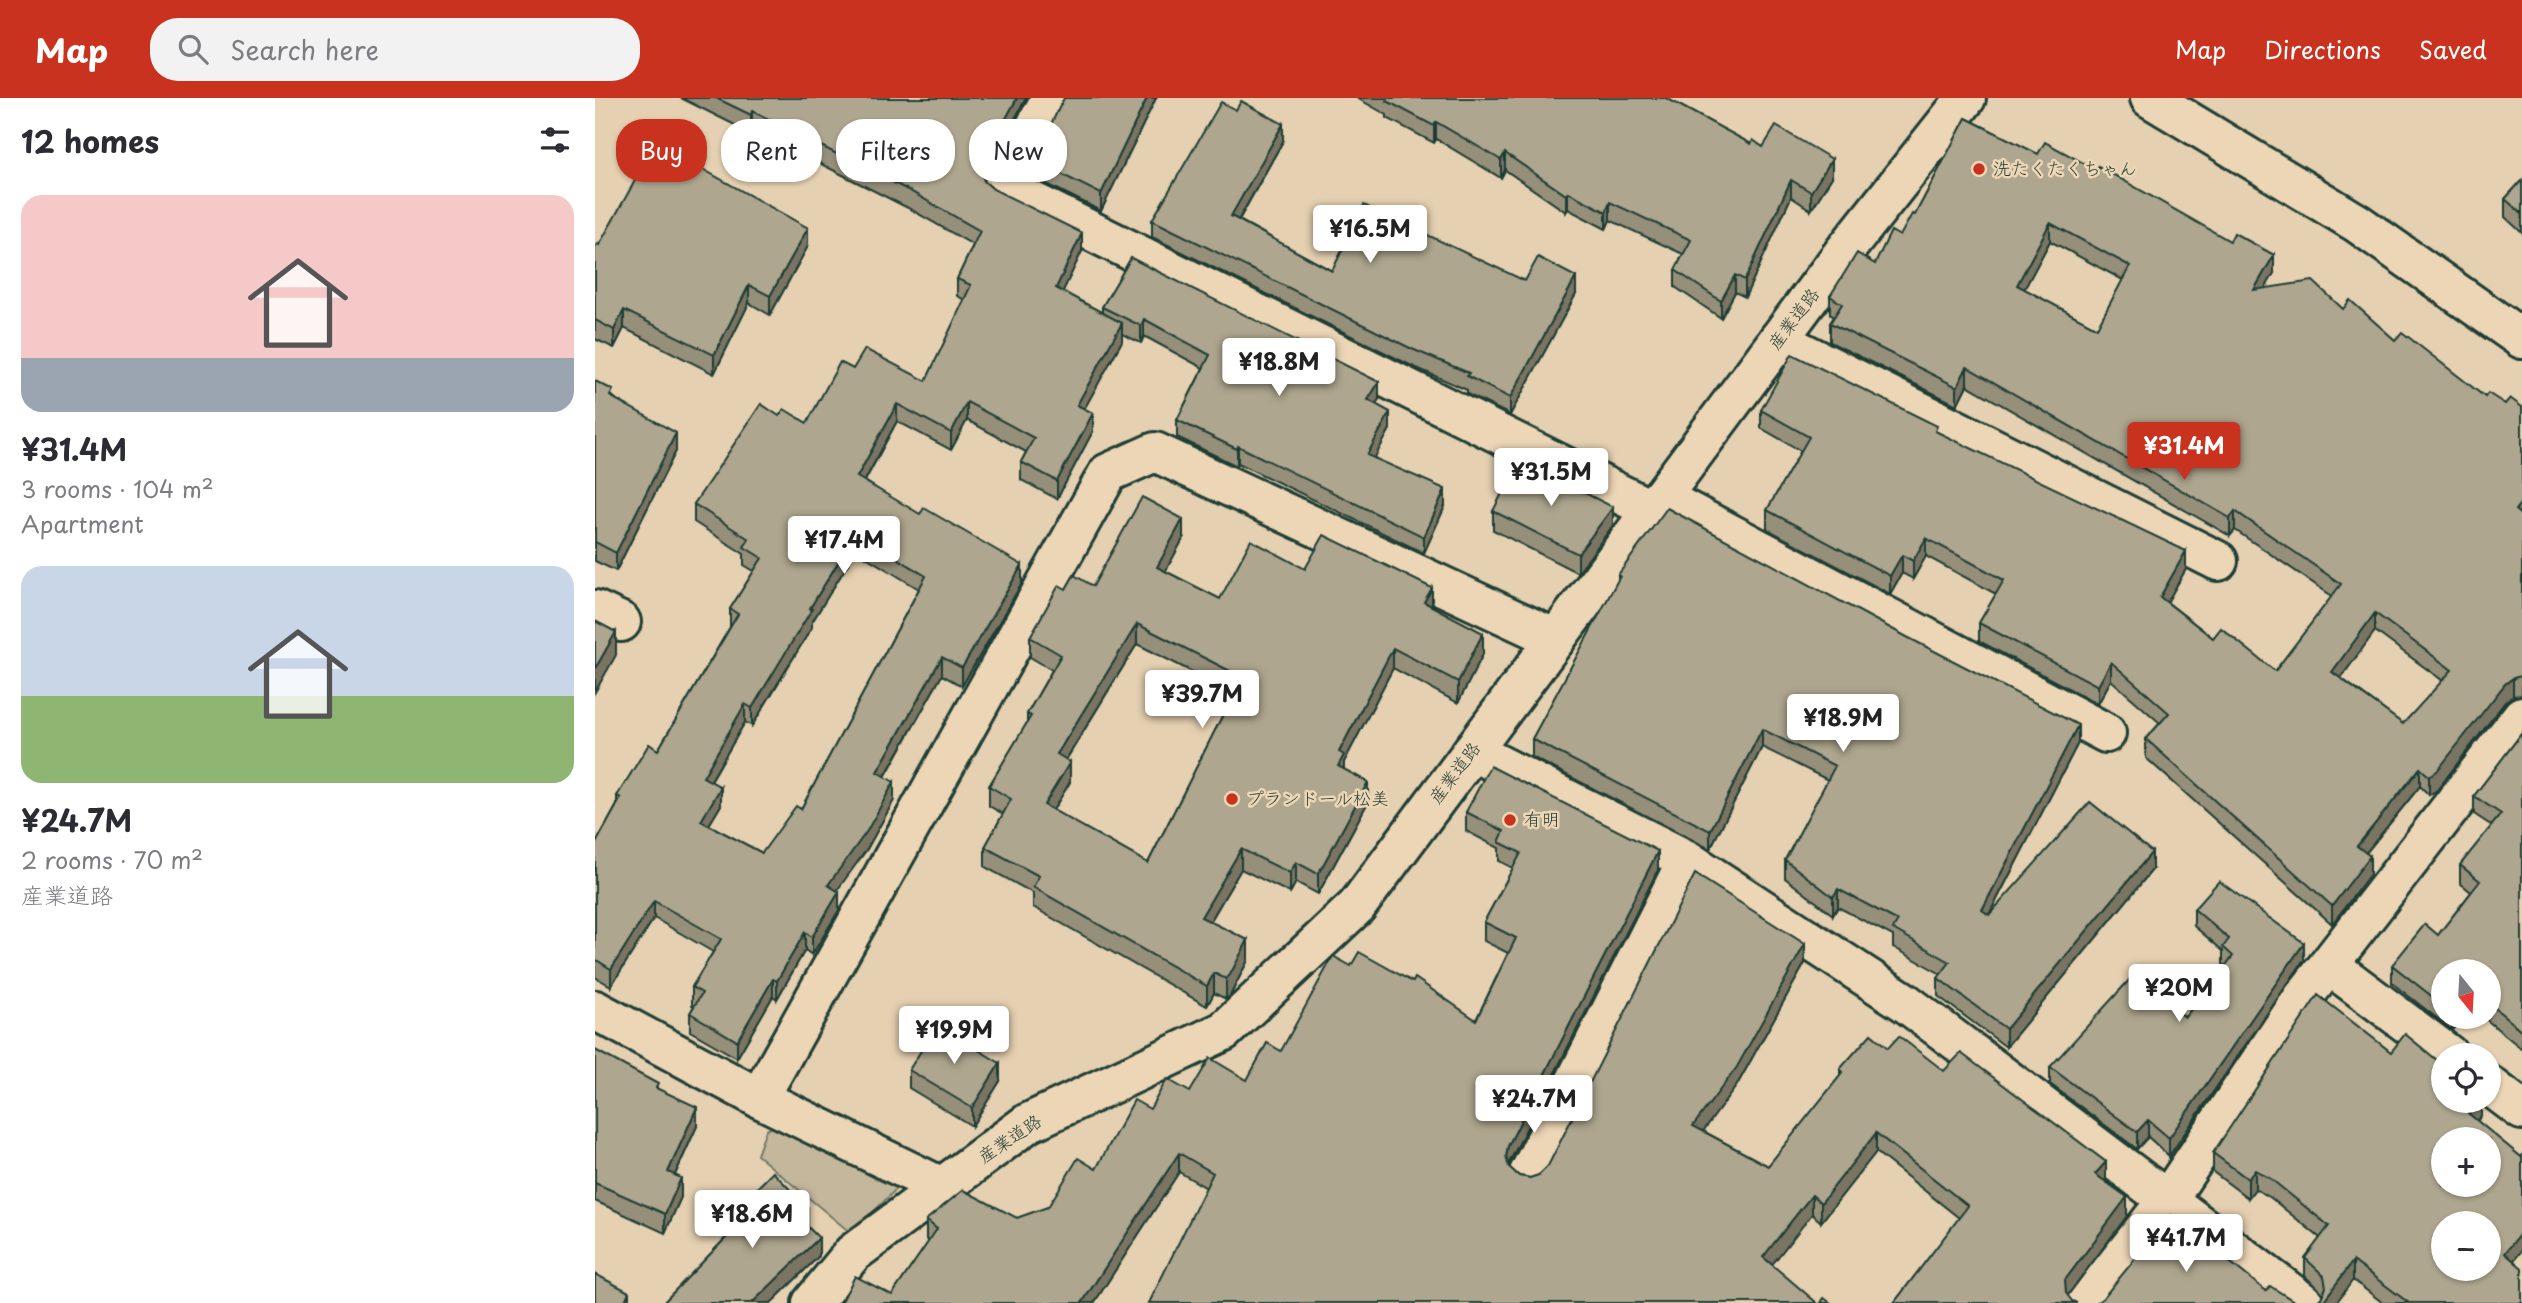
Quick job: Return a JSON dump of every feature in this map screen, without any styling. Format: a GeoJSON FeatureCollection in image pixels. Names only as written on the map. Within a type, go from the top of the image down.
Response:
{"type":"FeatureCollection","features":[{"type":"Feature","properties":{"kind":"street","name":"産業道路"},"geometry":{"type":"LineString","coordinates":[[812,1303],[853,1253],[1028,1123],[1224,1031],[1357,906],[1778,340],[1966,98]]}},
{"type":"Feature","properties":{"kind":"street"},"geometry":{"type":"LineString","coordinates":[[2150,98],[2357,223],[2522,339]]}},
{"type":"Feature","properties":{"kind":"street"},"geometry":{"type":"LineString","coordinates":[[1047,99],[1003,187],[1656,504],[2106,733]]}},
{"type":"Feature","properties":{"kind":"street"},"geometry":{"type":"LineString","coordinates":[[1778,340],[2218,561]]}},
{"type":"Feature","properties":{"kind":"street"},"geometry":{"type":"LineString","coordinates":[[759,1098],[1108,472],[1155,452],[1556,639]]}},
{"type":"Feature","properties":{"kind":"street"},"geometry":{"type":"LineString","coordinates":[[2086,1303],[2168,1199],[2302,999],[2515,739]]}},
{"type":"Feature","properties":{"kind":"street"},"geometry":{"type":"LineString","coordinates":[[1472,751],[1686,860],[1906,1003],[2305,1303]]}},
{"type":"Feature","properties":{"kind":"street"},"geometry":{"type":"LineString","coordinates":[[1528,1175],[1686,860]]}},
{"type":"Feature","properties":{"kind":"street"},"geometry":{"type":"LineString","coordinates":[[2329,965],[2433,1043]]}},
{"type":"Feature","properties":{"kind":"street"},"geometry":{"type":"LineString","coordinates":[[595,1010],[759,1098],[942,1187]]}},
{"type":"Feature","properties":{"kind":"street"},"geometry":{"type":"LineString","coordinates":[[2501,1094],[2522,1110]]}},
{"type":"Feature","properties":{"kind":"shaded area"},"geometry":{"type":"Polygon","coordinates":[[[786,1121],[892,1174],[896,1189],[852,1234],[757,1155],[766,1130],[786,1121]]]}},
{"type":"Feature","properties":{"kind":"building"},"geometry":{"type":"Polygon","coordinates":[[[716,98],[1017,98],[1006,119],[969,119],[969,182],[985,182],[993,189],[1082,233],[1056,288],[1122,323],[1077,405],[1093,413],[1057,481],[1021,462],[1034,438],[967,402],[951,433],[897,404],[857,477],[920,514],[924,508],[1022,565],[962,668],[942,657],[877,772],[894,782],[867,831],[828,885],[839,892],[812,937],[805,932],[777,981],[773,979],[737,1041],[690,1013],[702,993],[692,987],[721,939],[654,901],[611,969],[595,959],[595,845],[621,798],[617,796],[649,744],[658,750],[738,614],[730,609],[762,558],[744,547],[749,539],[694,504],[761,404],[779,416],[784,409],[807,423],[840,362],[853,369],[865,349],[926,381],[971,285],[957,279],[980,231],[892,182],[955,182],[955,119],[836,119],[836,154],[822,146],[822,119],[768,119],[752,111],[751,115],[716,98]],[[856,533],[752,708],[745,704],[703,777],[721,787],[701,821],[762,853],[796,806],[801,809],[926,576],[856,533]]]}},
{"type":"Feature","properties":{"kind":"building"},"geometry":{"type":"Polygon","coordinates":[[[1064,98],[1147,98],[1101,194],[1067,177],[1067,119],[1054,119],[1064,98]]]}},
{"type":"Feature","properties":{"kind":"building"},"geometry":{"type":"Polygon","coordinates":[[[1387,98],[1666,98],[1751,144],[1753,140],[1763,147],[1776,126],[1832,159],[1811,192],[1791,180],[1745,280],[1735,275],[1721,301],[1675,270],[1691,240],[1610,202],[1606,212],[1568,192],[1566,195],[1505,153],[1501,160],[1436,122],[1434,126],[1387,101],[1387,98]]]}},
{"type":"Feature","properties":{"kind":"building"},"geometry":{"type":"Polygon","coordinates":[[[1241,101],[1283,124],[1231,216],[1332,271],[1364,205],[1525,281],[1538,257],[1576,277],[1510,398],[1467,376],[1469,373],[1412,349],[1152,220],[1221,102],[1236,110],[1241,101]]]}},
{"type":"Feature","properties":{"kind":"building"},"geometry":{"type":"Polygon","coordinates":[[[1966,118],[2038,154],[2045,142],[2096,170],[2098,166],[2230,241],[2234,233],[2274,255],[2254,290],[2313,281],[2343,309],[2350,300],[2395,340],[2402,332],[2485,397],[2488,393],[2505,404],[2510,398],[2522,407],[2522,501],[2515,510],[2522,516],[2522,676],[2505,684],[2437,771],[2429,776],[2420,768],[2357,846],[2370,856],[2332,906],[2146,739],[2169,713],[2111,662],[2098,686],[1979,623],[2004,580],[1926,538],[1913,561],[1902,555],[1890,576],[1767,510],[1809,437],[1761,410],[1792,354],[1937,426],[1935,431],[2186,551],[2160,597],[2213,638],[2221,628],[2275,671],[2341,584],[2235,511],[2230,518],[1967,367],[1957,387],[1830,323],[1842,304],[1830,296],[1857,253],[1875,264],[1891,231],[1900,236],[1912,214],[1915,215],[1966,118]],[[2050,223],[2017,285],[2097,328],[2130,266],[2050,223]],[[2375,613],[2332,672],[2403,724],[2452,670],[2375,613]]]}},
{"type":"Feature","properties":{"kind":"building"},"geometry":{"type":"Polygon","coordinates":[[[707,172],[721,179],[721,182],[726,182],[808,228],[770,296],[749,285],[714,355],[624,310],[614,330],[595,320],[595,247],[599,245],[634,182],[707,182],[707,172]]]}},
{"type":"Feature","properties":{"kind":"building"},"geometry":{"type":"Polygon","coordinates":[[[2522,180],[2522,214],[2505,199],[2522,180]]]}},
{"type":"Feature","properties":{"kind":"building"},"geometry":{"type":"Polygon","coordinates":[[[1131,258],[1379,382],[1368,400],[1390,412],[1367,455],[1445,489],[1424,537],[1238,446],[1237,449],[1177,420],[1210,355],[1144,319],[1141,326],[1102,307],[1131,258]]]}},
{"type":"Feature","properties":{"kind":"building"},"geometry":{"type":"Polygon","coordinates":[[[595,381],[613,390],[610,396],[676,433],[616,553],[595,542],[595,381]]]}},
{"type":"Feature","properties":{"kind":"building"},"geometry":{"type":"Polygon","coordinates":[[[1519,460],[1613,507],[1578,554],[1493,511],[1519,460]]]}},
{"type":"Feature","properties":{"kind":"building"},"geometry":{"type":"Polygon","coordinates":[[[1142,497],[1183,519],[1157,567],[1220,599],[1251,540],[1305,569],[1324,535],[1432,588],[1424,602],[1483,633],[1458,682],[1393,648],[1339,752],[1344,755],[1338,766],[1368,782],[1328,856],[1318,874],[1296,862],[1290,873],[1241,849],[1201,917],[1248,940],[1230,975],[1226,979],[1214,973],[1207,986],[1033,887],[1039,876],[985,847],[1011,799],[989,786],[1031,716],[1027,714],[1061,655],[1030,637],[1059,585],[1066,589],[1074,575],[1093,586],[1142,497]],[[1137,624],[1057,754],[1070,762],[1044,805],[1148,863],[1242,677],[1137,624]]]}},
{"type":"Feature","properties":{"kind":"building"},"geometry":{"type":"Polygon","coordinates":[[[1667,508],[2078,725],[1982,910],[1989,915],[2090,802],[2152,852],[2006,1029],[1938,978],[1950,962],[1893,929],[1898,921],[1838,889],[1833,897],[1785,860],[1835,766],[1762,729],[1710,831],[1532,739],[1620,576],[1618,575],[1667,508]]]}},
{"type":"Feature","properties":{"kind":"building"},"geometry":{"type":"Polygon","coordinates":[[[595,621],[616,632],[595,669],[595,621]]]}},
{"type":"Feature","properties":{"kind":"building"},"geometry":{"type":"Polygon","coordinates":[[[2522,733],[2522,1031],[2501,1013],[2501,959],[2431,959],[2431,996],[2392,965],[2425,924],[2438,935],[2480,881],[2460,865],[2501,814],[2474,796],[2522,733]]]}},
{"type":"Feature","properties":{"kind":"building"},"geometry":{"type":"Polygon","coordinates":[[[1490,766],[1658,851],[1508,1146],[1506,1157],[1509,1167],[1519,1176],[1530,1178],[1539,1175],[1548,1166],[1695,874],[1805,944],[1737,1067],[1693,1126],[1768,1166],[1843,1072],[1840,1069],[1871,1034],[1888,1048],[1899,1036],[1944,1071],[1961,1053],[2106,1162],[2095,1174],[2127,1197],[2065,1280],[2066,1293],[2077,1303],[1894,1303],[1968,1206],[1876,1133],[1821,1203],[1812,1195],[1763,1257],[1817,1303],[1149,1303],[1213,1173],[1179,1153],[1082,1303],[841,1303],[855,1276],[892,1295],[937,1229],[926,1220],[963,1190],[1017,1218],[1048,1207],[1078,1158],[1096,1169],[1134,1100],[1150,1109],[1167,1079],[1190,1092],[1210,1058],[1247,1080],[1267,1043],[1281,1051],[1333,956],[1351,966],[1359,952],[1413,982],[1415,978],[1476,1020],[1516,938],[1484,922],[1521,853],[1499,842],[1504,831],[1466,812],[1490,766]]]}},
{"type":"Feature","properties":{"kind":"building"},"geometry":{"type":"Polygon","coordinates":[[[2219,881],[2304,943],[2169,1138],[2148,1120],[2137,1132],[2050,1067],[2131,978],[2139,985],[2141,982],[2185,1017],[2233,956],[2223,947],[2229,939],[2194,909],[2219,881]]]}},
{"type":"Feature","properties":{"kind":"building"},"geometry":{"type":"Polygon","coordinates":[[[2318,995],[2391,1052],[2405,1034],[2431,1055],[2431,1113],[2468,1113],[2485,1127],[2431,1127],[2431,1197],[2501,1197],[2501,1140],[2522,1156],[2522,1231],[2505,1253],[2522,1268],[2522,1303],[2409,1303],[2353,1261],[2322,1303],[2314,1303],[2321,1298],[2326,1287],[2324,1276],[2305,1258],[2329,1226],[2271,1179],[2255,1170],[2248,1179],[2213,1153],[2318,995]]]}},
{"type":"Feature","properties":{"kind":"building"},"geometry":{"type":"Polygon","coordinates":[[[937,1025],[1000,1063],[972,1108],[909,1070],[937,1025]]]}},
{"type":"Feature","properties":{"kind":"building"},"geometry":{"type":"Polygon","coordinates":[[[595,1050],[658,1084],[656,1088],[697,1107],[668,1172],[681,1178],[665,1214],[595,1183],[595,1050]]]}},
{"type":"Feature","properties":{"kind":"building"},"geometry":{"type":"Polygon","coordinates":[[[773,1172],[808,1208],[798,1217],[819,1238],[752,1303],[663,1303],[753,1210],[744,1201],[773,1172]]]}},
{"type":"Feature","properties":{"kind":"building"},"geometry":{"type":"Polygon","coordinates":[[[2171,1215],[2266,1291],[2270,1286],[2297,1303],[2096,1303],[2171,1215]]]}},
{"type":"Feature","properties":{"kind":"building"},"geometry":{"type":"Polygon","coordinates":[[[595,1274],[629,1292],[624,1303],[595,1303],[595,1274]]]}},
{"type":"Feature","properties":{"kind":"place","name":"洗たくたくちゃん"},"geometry":{"type":"Point","coordinates":[1979,169]}},
{"type":"Feature","properties":{"kind":"place","name":"プランドール松美"},"geometry":{"type":"Point","coordinates":[1232,799]}},
{"type":"Feature","properties":{"kind":"place","name":"有明"},"geometry":{"type":"Point","coordinates":[1510,820]}}]}
